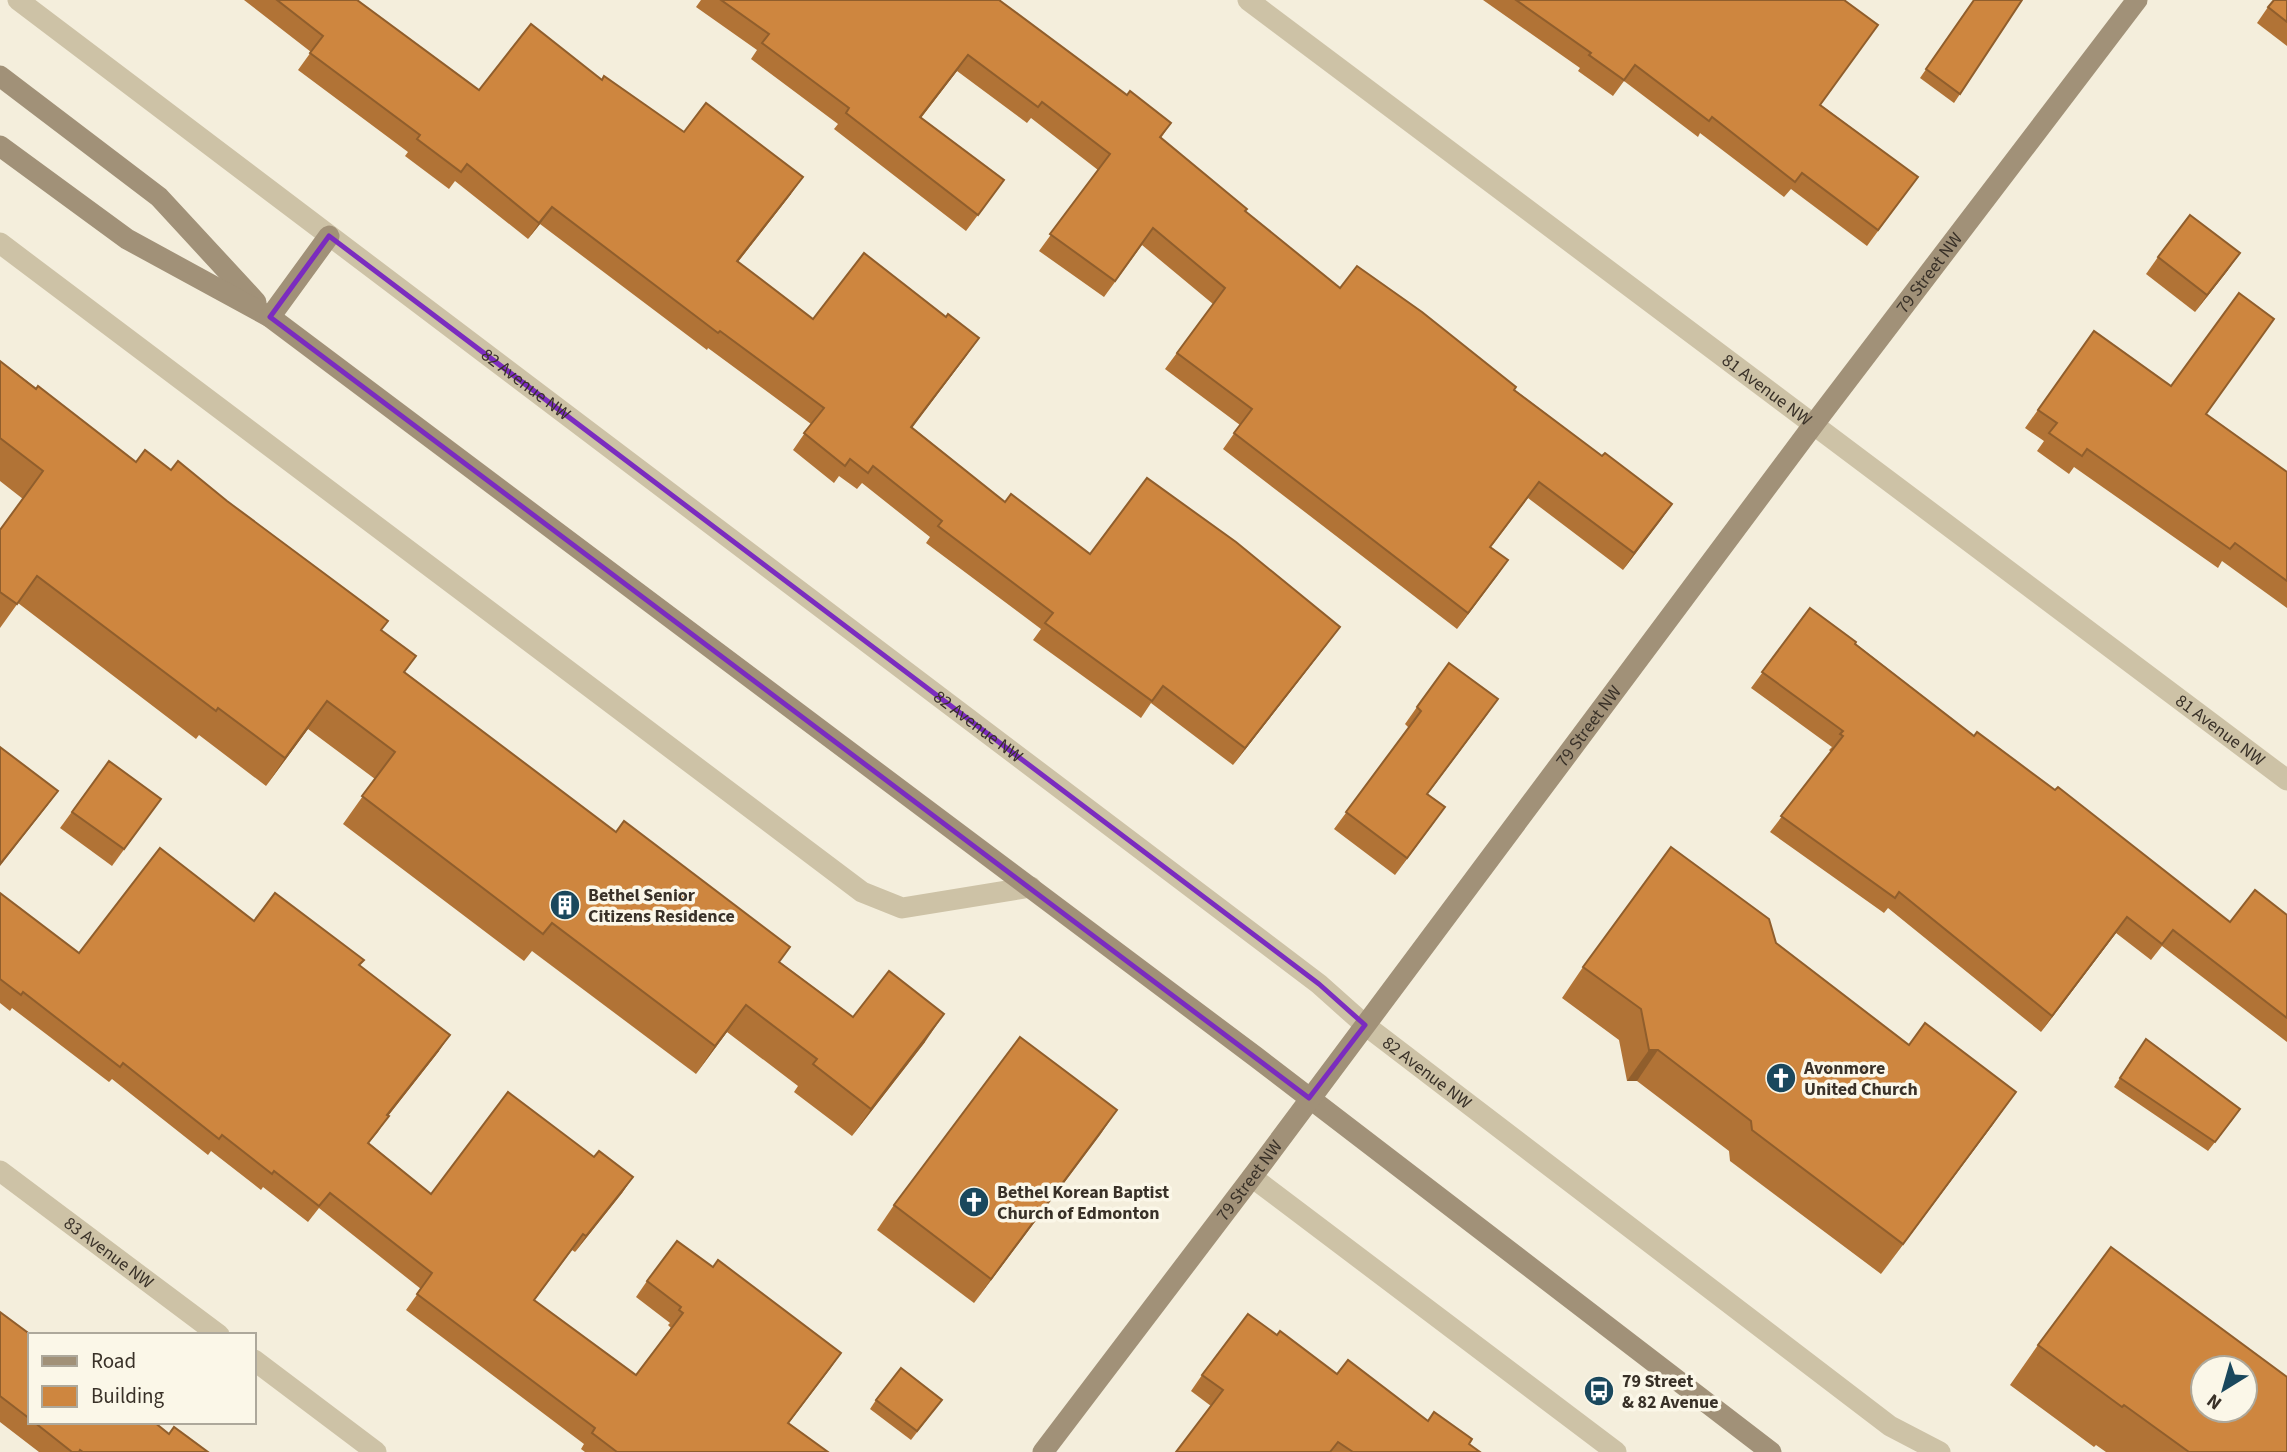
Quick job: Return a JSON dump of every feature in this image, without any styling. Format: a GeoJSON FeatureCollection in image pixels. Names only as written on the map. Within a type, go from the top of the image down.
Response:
{"type":"FeatureCollection","features":[{"type":"Feature","properties":{"kind":"main road","name":"79 Street NW"},"geometry":{"type":"LineString","coordinates":[[1043,1452],[1252,1177],[1814,424],[2137,0]]}},
{"type":"Feature","properties":{"kind":"main road"},"geometry":{"type":"LineString","coordinates":[[0,76],[159,197],[270,317]]}},
{"type":"Feature","properties":{"kind":"main road"},"geometry":{"type":"LineString","coordinates":[[0,146],[127,239],[270,317],[1031,887],[1771,1452]]}},
{"type":"Feature","properties":{"kind":"main road"},"geometry":{"type":"LineString","coordinates":[[270,317],[329,236]]}},
{"type":"Feature","properties":{"kind":"street","name":"82 Avenue NW"},"geometry":{"type":"LineString","coordinates":[[18,0],[1308,975],[1365,1025],[1891,1426],[1940,1452]]}},
{"type":"Feature","properties":{"kind":"street","name":"81 Avenue NW"},"geometry":{"type":"LineString","coordinates":[[1248,0],[2287,780]]}},
{"type":"Feature","properties":{"kind":"street"},"geometry":{"type":"LineString","coordinates":[[0,243],[862,892],[902,908],[1031,887]]}},
{"type":"Feature","properties":{"kind":"street","name":"83 Avenue NW"},"geometry":{"type":"LineString","coordinates":[[0,1171],[216,1333]]}},
{"type":"Feature","properties":{"kind":"street"},"geometry":{"type":"LineString","coordinates":[[1252,1177],[1616,1452]]}},
{"type":"Feature","properties":{"kind":"street"},"geometry":{"type":"LineString","coordinates":[[256,1362],[376,1452]]}},
{"type":"Feature","properties":{"kind":"highlighted area"},"geometry":{"type":"Polygon","coordinates":[[[329,236],[1319,984],[1365,1025],[1309,1098],[270,317],[329,236]]]}},
{"type":"Feature","properties":{"kind":"building"},"geometry":{"type":"Polygon","coordinates":[[[277,0],[357,0],[479,90],[531,24],[602,80],[604,76],[684,132],[706,103],[803,177],[737,261],[813,319],[864,253],[946,317],[948,314],[979,338],[911,427],[1005,502],[1011,494],[1090,554],[1147,478],[1236,542],[1340,627],[1245,748],[1163,686],[1152,701],[1045,623],[1053,613],[938,526],[942,521],[873,466],[868,473],[850,459],[845,466],[804,433],[824,408],[720,331],[718,333],[552,207],[539,223],[467,164],[461,172],[417,139],[420,135],[310,53],[323,36],[277,0]]]}},
{"type":"Feature","properties":{"kind":"building"},"geometry":{"type":"Polygon","coordinates":[[[721,0],[999,0],[1127,95],[1130,91],[1171,123],[1160,137],[1340,288],[1357,266],[1422,312],[1516,387],[1514,390],[1602,456],[1605,453],[1672,504],[1634,553],[1539,482],[1490,547],[1508,560],[1468,613],[1234,433],[1252,409],[1177,353],[1225,288],[1153,228],[1115,281],[1050,234],[1110,154],[1042,102],[1038,107],[968,55],[920,117],[1004,180],[978,215],[846,113],[849,108],[762,43],[769,34],[721,0]]]}},
{"type":"Feature","properties":{"kind":"building"},"geometry":{"type":"Polygon","coordinates":[[[1516,0],[1844,0],[1878,25],[1820,105],[1918,177],[1878,230],[1802,173],[1795,182],[1712,117],[1709,121],[1635,65],[1624,80],[1516,0]]]}},
{"type":"Feature","properties":{"kind":"building"},"geometry":{"type":"Polygon","coordinates":[[[1974,0],[2022,0],[1960,94],[1926,69],[1974,0]]]}},
{"type":"Feature","properties":{"kind":"building"},"geometry":{"type":"Polygon","coordinates":[[[2274,0],[2287,0],[2287,22],[2268,7],[2274,0]]]}},
{"type":"Feature","properties":{"kind":"building"},"geometry":{"type":"Polygon","coordinates":[[[2190,215],[2240,253],[2207,295],[2158,257],[2190,215]]]}},
{"type":"Feature","properties":{"kind":"building"},"geometry":{"type":"Polygon","coordinates":[[[2239,293],[2274,319],[2206,414],[2287,472],[2287,581],[2235,543],[2230,549],[2087,449],[2082,456],[2049,433],[2057,423],[2038,410],[2094,331],[2171,386],[2239,293]]]}},
{"type":"Feature","properties":{"kind":"building"},"geometry":{"type":"Polygon","coordinates":[[[0,361],[36,389],[38,386],[136,462],[145,450],[171,470],[178,461],[227,501],[388,621],[381,630],[416,656],[404,672],[616,832],[624,821],[790,947],[779,962],[853,1017],[889,971],[944,1014],[871,1109],[813,1064],[817,1059],[746,1005],[715,1046],[552,923],[543,934],[362,796],[395,752],[327,701],[285,758],[218,708],[216,711],[37,576],[17,604],[0,592],[0,530],[43,471],[0,438],[0,361]]]}},
{"type":"Feature","properties":{"kind":"building"},"geometry":{"type":"Polygon","coordinates":[[[1810,608],[1974,736],[1977,732],[2055,790],[2058,787],[2230,922],[2255,890],[2287,915],[2287,1018],[2173,930],[2162,944],[2127,917],[2052,1016],[1899,892],[1895,898],[1781,816],[1843,736],[1840,734],[1843,731],[1762,672],[1810,608]]]}},
{"type":"Feature","properties":{"kind":"building"},"geometry":{"type":"Polygon","coordinates":[[[1449,663],[1498,699],[1427,794],[1445,807],[1407,858],[1346,812],[1421,711],[1417,707],[1449,663]]]}},
{"type":"Feature","properties":{"kind":"building"},"geometry":{"type":"Polygon","coordinates":[[[0,747],[58,791],[0,864],[0,747]]]}},
{"type":"Feature","properties":{"kind":"building"},"geometry":{"type":"Polygon","coordinates":[[[109,761],[161,799],[124,849],[72,812],[109,761]]]}},
{"type":"Feature","properties":{"kind":"building","name":"Avonmore United Church"},"geometry":{"type":"Polygon","coordinates":[[[1671,847],[1769,919],[1776,943],[1909,1045],[1925,1023],[2016,1092],[1903,1244],[1752,1130],[1751,1121],[1658,1050],[1649,1050],[1641,1009],[1583,967],[1671,847]]]}},
{"type":"Feature","properties":{"kind":"building"},"geometry":{"type":"Polygon","coordinates":[[[160,848],[254,921],[275,893],[364,960],[359,965],[450,1035],[368,1143],[431,1194],[508,1092],[594,1157],[599,1151],[633,1177],[586,1236],[583,1234],[534,1300],[636,1375],[683,1313],[679,1310],[681,1307],[647,1281],[677,1241],[713,1267],[718,1260],[841,1353],[788,1423],[828,1452],[617,1452],[592,1433],[595,1428],[417,1294],[432,1273],[330,1193],[319,1206],[222,1135],[219,1139],[123,1063],[120,1067],[23,992],[21,995],[0,979],[0,893],[79,953],[160,848]]]}},
{"type":"Feature","properties":{"kind":"building","name":"Bethel Korean Baptist Church of Edmonton"},"geometry":{"type":"Polygon","coordinates":[[[1020,1037],[1117,1110],[991,1279],[894,1205],[1020,1037]]]}},
{"type":"Feature","properties":{"kind":"building"},"geometry":{"type":"Polygon","coordinates":[[[2146,1039],[2240,1109],[2215,1142],[2120,1078],[2146,1039]]]}},
{"type":"Feature","properties":{"kind":"building"},"geometry":{"type":"Polygon","coordinates":[[[2111,1247],[2256,1354],[2189,1354],[2189,1424],[2259,1424],[2259,1356],[2287,1377],[2287,1452],[2189,1452],[2124,1405],[2122,1407],[2038,1345],[2111,1247]]]}},
{"type":"Feature","properties":{"kind":"building"},"geometry":{"type":"Polygon","coordinates":[[[0,1312],[28,1333],[28,1417],[0,1396],[0,1312]]]}},
{"type":"Feature","properties":{"kind":"building"},"geometry":{"type":"Polygon","coordinates":[[[1248,1314],[1277,1335],[1280,1331],[1337,1374],[1348,1360],[1428,1421],[1434,1412],[1472,1439],[1469,1444],[1480,1452],[1353,1452],[1338,1442],[1330,1452],[1176,1452],[1223,1390],[1202,1375],[1248,1314]]]}},
{"type":"Feature","properties":{"kind":"building"},"geometry":{"type":"Polygon","coordinates":[[[901,1368],[942,1400],[917,1431],[876,1400],[901,1368]]]}},
{"type":"Feature","properties":{"kind":"building"},"geometry":{"type":"Polygon","coordinates":[[[37,1424],[156,1424],[169,1434],[174,1427],[208,1452],[80,1450],[72,1452],[37,1424]]]}},
{"type":"Feature","properties":{"kind":"place","name":"Bethel Senior Citizens Residence"},"geometry":{"type":"Point","coordinates":[565,905]}},
{"type":"Feature","properties":{"kind":"place","name":"Avonmore United Church"},"geometry":{"type":"Point","coordinates":[1781,1078]}},
{"type":"Feature","properties":{"kind":"place","name":"Bethel Korean Baptist Church of Edmonton"},"geometry":{"type":"Point","coordinates":[974,1202]}},
{"type":"Feature","properties":{"kind":"place","name":"79 Street & 82 Avenue"},"geometry":{"type":"Point","coordinates":[1599,1391]}}]}
